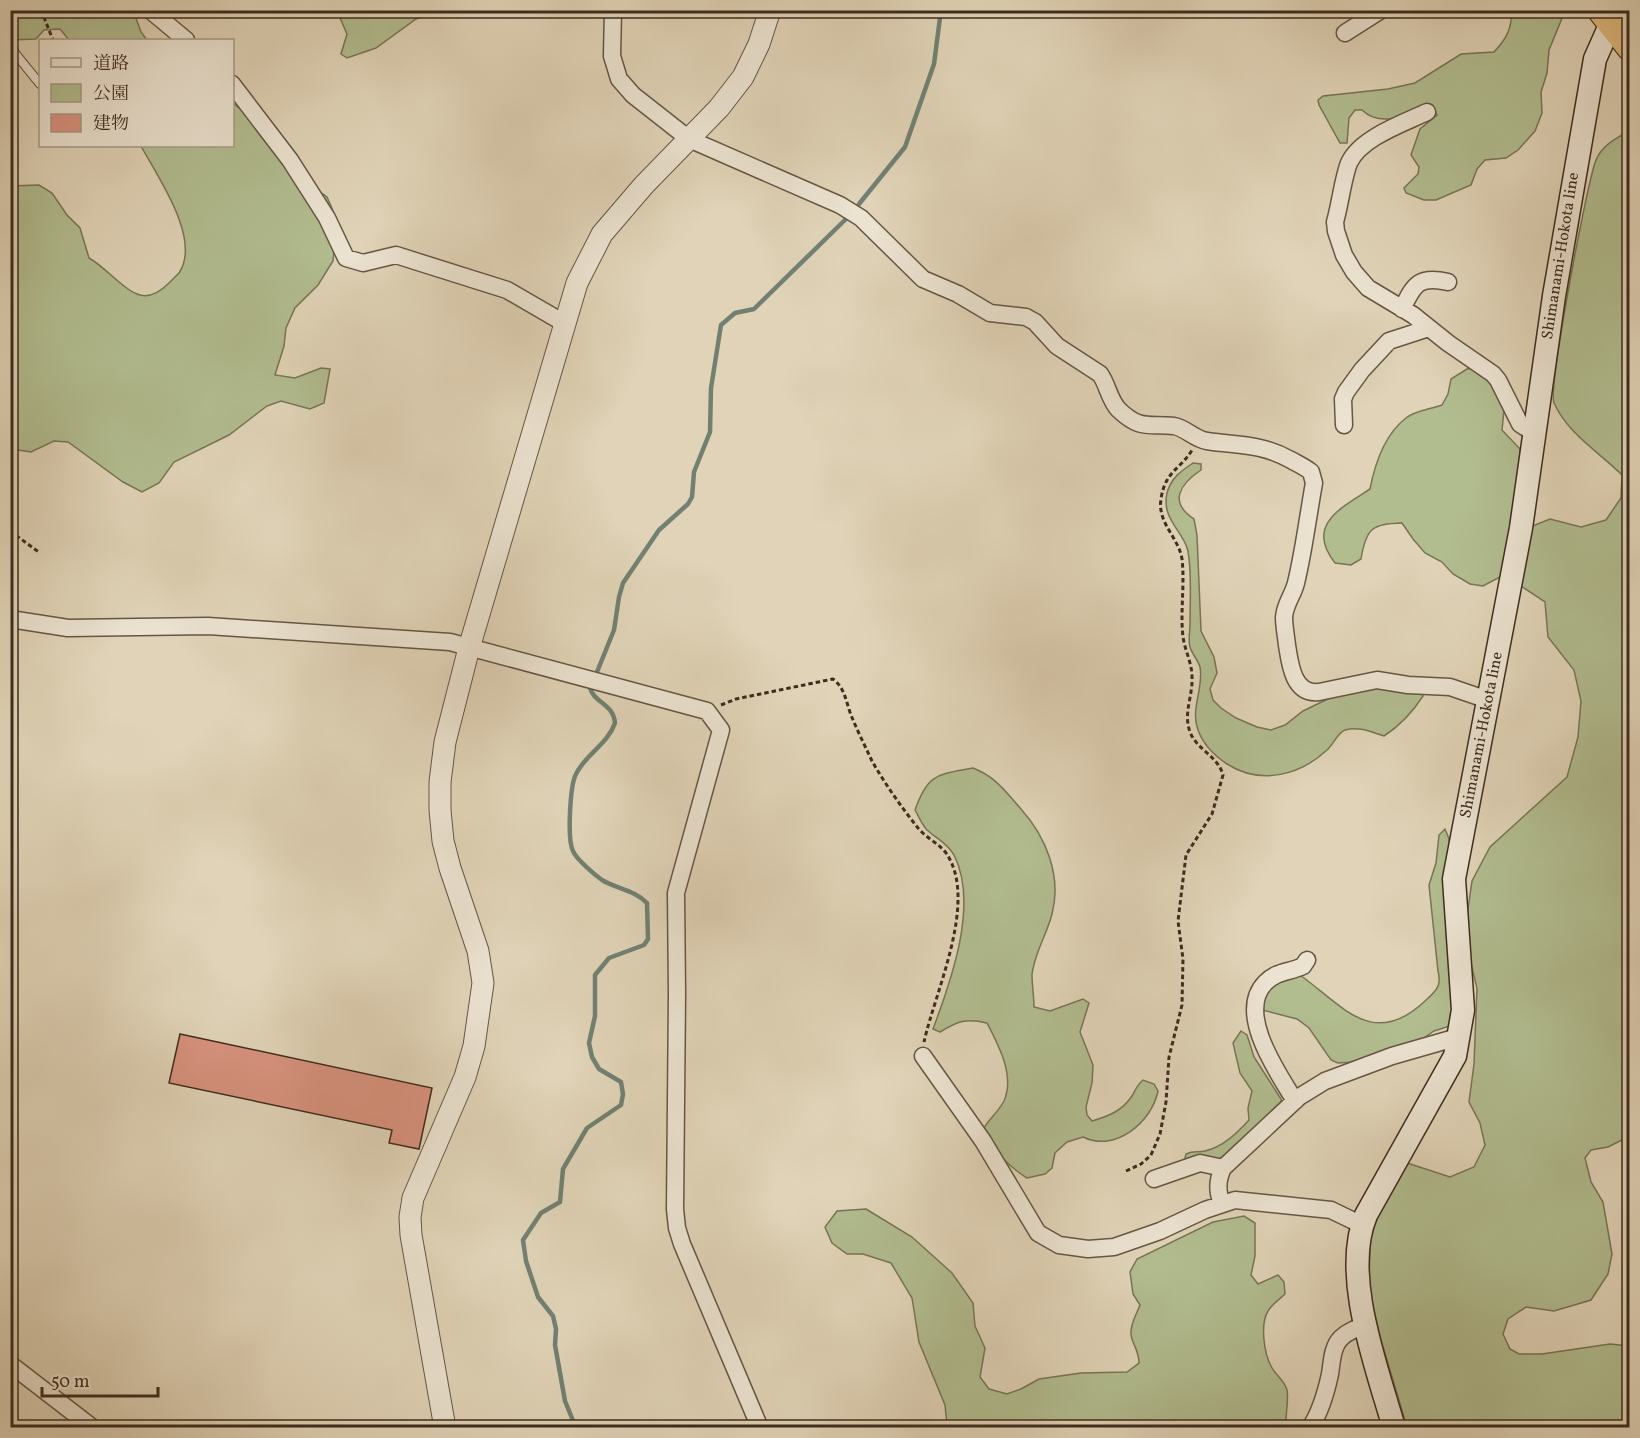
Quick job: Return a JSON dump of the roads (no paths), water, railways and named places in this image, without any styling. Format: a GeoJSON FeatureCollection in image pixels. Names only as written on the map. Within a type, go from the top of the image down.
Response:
{"type":"FeatureCollection","features":[{"type":"Feature","properties":{"kind":"highway"},"geometry":{"type":"LineString","coordinates":[[1606,17],[1629,47]]}},
{"type":"Feature","properties":{"kind":"main road","name":"Shimanami-Hokota line"},"geometry":{"type":"LineString","coordinates":[[1394,1427],[1359,1293],[1357,1268],[1362,1225],[1386,1177],[1455,1056],[1463,1010],[1454,879],[1521,528],[1554,296],[1595,59],[1606,17]]}},
{"type":"Feature","properties":{"kind":"street"},"geometry":{"type":"LineString","coordinates":[[150,10],[185,39]]}},
{"type":"Feature","properties":{"kind":"street"},"geometry":{"type":"LineString","coordinates":[[613,10],[612,56],[619,79],[633,95],[689,139],[847,209],[861,218],[923,279],[958,294],[990,313],[1020,316],[1035,322],[1057,346],[1100,374],[1110,397],[1129,418],[1149,427],[1183,428],[1206,441],[1268,449],[1308,469],[1313,475],[1314,483],[1296,585],[1284,617],[1290,667],[1303,688],[1314,693],[1377,680],[1414,686],[1449,687],[1488,700]]}},
{"type":"Feature","properties":{"kind":"street"},"geometry":{"type":"LineString","coordinates":[[445,1428],[416,1270],[410,1217],[413,1198],[465,1077],[474,1046],[483,983],[478,951],[443,841],[440,782],[445,742],[469,648],[577,283],[602,234],[644,185],[718,108],[743,76],[759,44],[770,10]]}},
{"type":"Feature","properties":{"kind":"street"},"geometry":{"type":"LineString","coordinates":[[1345,33],[1381,10]]}},
{"type":"Feature","properties":{"kind":"street"},"geometry":{"type":"LineString","coordinates":[[234,87],[290,160],[327,218],[346,258],[363,263],[396,255],[507,290],[564,323]]}},
{"type":"Feature","properties":{"kind":"street"},"geometry":{"type":"LineString","coordinates":[[1427,112],[1380,134],[1357,152],[1348,166],[1335,222],[1344,255],[1354,272],[1368,288],[1402,309],[1492,374],[1498,380],[1520,424],[1534,433]]}},
{"type":"Feature","properties":{"kind":"street"},"geometry":{"type":"LineString","coordinates":[[1402,309],[1413,288],[1420,281],[1448,282]]}},
{"type":"Feature","properties":{"kind":"street"},"geometry":{"type":"LineString","coordinates":[[1344,425],[1343,399],[1362,370],[1389,341],[1429,328]]}},
{"type":"Feature","properties":{"kind":"street"},"geometry":{"type":"LineString","coordinates":[[10,619],[68,628],[207,626],[450,642],[707,711],[721,730],[676,893],[675,1209],[682,1244],[760,1428]]}},
{"type":"Feature","properties":{"kind":"street"},"geometry":{"type":"LineString","coordinates":[[1295,1101],[1266,1053],[1254,1005],[1266,982],[1281,971],[1303,966],[1307,960]]}},
{"type":"Feature","properties":{"kind":"street"},"geometry":{"type":"LineString","coordinates":[[1222,1204],[1218,1183],[1223,1168],[1311,1089],[1332,1078],[1392,1056],[1458,1037]]}},
{"type":"Feature","properties":{"kind":"street"},"geometry":{"type":"LineString","coordinates":[[923,1056],[983,1141],[1038,1233],[1048,1241],[1088,1249],[1114,1247],[1235,1200],[1331,1210],[1362,1225]]}},
{"type":"Feature","properties":{"kind":"street"},"geometry":{"type":"LineString","coordinates":[[1154,1179],[1200,1163],[1223,1168]]}},
{"type":"Feature","properties":{"kind":"street"},"geometry":{"type":"LineString","coordinates":[[1310,1428],[1323,1402],[1335,1348],[1347,1333],[1366,1324]]}},
{"type":"Feature","properties":{"kind":"street"},"geometry":{"type":"LineString","coordinates":[[10,1364],[93,1428]]}},
{"type":"Feature","properties":{"kind":"lane"},"geometry":{"type":"LineString","coordinates":[[10,30],[15,10]]}},
{"type":"Feature","properties":{"kind":"lane"},"geometry":{"type":"LineString","coordinates":[[10,40],[14,52],[39,83]]}},
{"type":"Feature","properties":{"kind":"waterway"},"geometry":{"type":"LineString","coordinates":[[859,204],[905,147],[934,64],[941,10]]}},
{"type":"Feature","properties":{"kind":"waterway"},"geometry":{"type":"LineString","coordinates":[[597,672],[614,630],[623,583],[659,530],[688,504],[692,497],[694,472],[710,432],[711,388],[721,325],[735,313],[754,309],[848,217]]}},
{"type":"Feature","properties":{"kind":"waterway"},"geometry":{"type":"LineString","coordinates":[[576,1428],[565,1401],[555,1345],[556,1329],[553,1316],[538,1297],[526,1261],[523,1240],[541,1213],[560,1202],[563,1169],[587,1128],[621,1105],[623,1094],[621,1082],[599,1069],[592,1057],[589,1043],[595,1016],[595,975],[609,958],[644,945],[648,939],[647,903],[637,895],[599,878],[578,858],[571,845],[571,800],[576,774],[607,737],[615,723],[611,711],[595,697],[590,688]]}}]}
